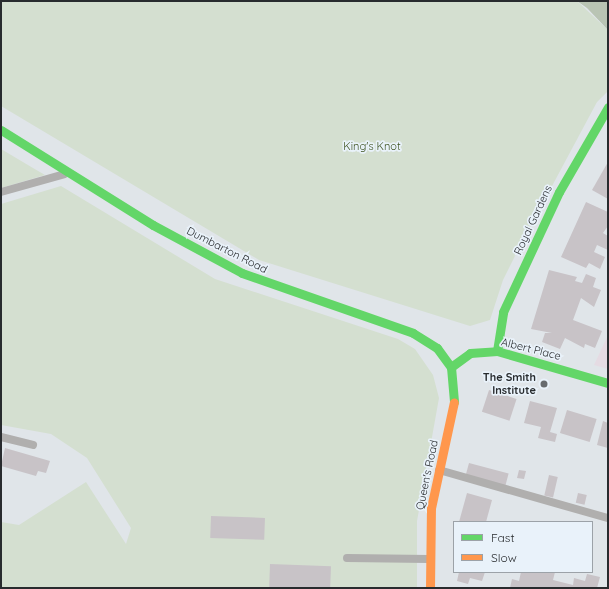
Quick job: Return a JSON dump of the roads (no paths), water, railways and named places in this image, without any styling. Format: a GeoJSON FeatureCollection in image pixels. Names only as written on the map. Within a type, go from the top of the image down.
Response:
{"type":"FeatureCollection","features":[{"type":"Feature","properties":{"kind":"main road","name":"Royal Gardens"},"geometry":{"type":"LineString","coordinates":[[497,351],[503,312],[559,192],[608,107]]}},
{"type":"Feature","properties":{"kind":"main road","name":"Dumbarton Road"},"geometry":{"type":"LineString","coordinates":[[1,130],[71,172],[153,225],[242,273],[425,339],[451,368]]}},
{"type":"Feature","properties":{"kind":"main road","name":"Albert Place"},"geometry":{"type":"LineString","coordinates":[[451,368],[470,353],[497,351],[608,383]]}},
{"type":"Feature","properties":{"kind":"main road","name":"Queen's Road"},"geometry":{"type":"LineString","coordinates":[[430,588],[429,560],[431,508],[455,403],[451,368]]}},
{"type":"Feature","properties":{"kind":"lane"},"geometry":{"type":"LineString","coordinates":[[1,192],[71,172]]}},
{"type":"Feature","properties":{"kind":"lane"},"geometry":{"type":"LineString","coordinates":[[1,437],[33,445]]}},
{"type":"Feature","properties":{"kind":"lane"},"geometry":{"type":"LineString","coordinates":[[439,470],[608,518]]}},
{"type":"Feature","properties":{"kind":"lane"},"geometry":{"type":"LineString","coordinates":[[347,558],[429,560]]}},
{"type":"Feature","properties":{"kind":"place","name":"The Smith Institute"},"geometry":{"type":"Point","coordinates":[544,384]}},
{"type":"Feature","properties":{"kind":"park label","name":"King's Knot"},"geometry":{"type":"Point","coordinates":[372,146]}}]}
